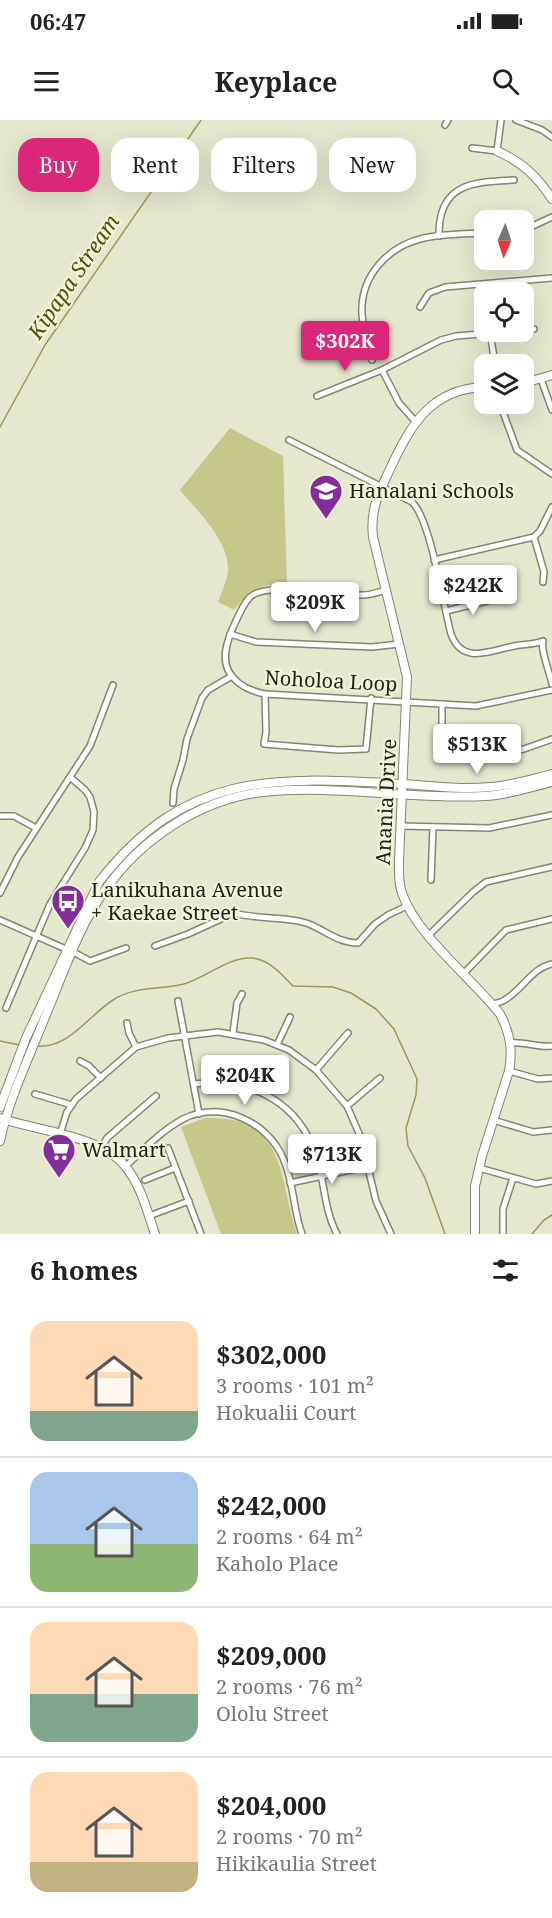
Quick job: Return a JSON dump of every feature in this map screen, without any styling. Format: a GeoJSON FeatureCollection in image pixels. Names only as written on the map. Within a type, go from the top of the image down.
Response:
{"type":"FeatureCollection","features":[{"type":"Feature","properties":{"kind":"main road"},"geometry":{"type":"LineString","coordinates":[[497,151],[512,158],[531,172],[552,199]]}},
{"type":"Feature","properties":{"kind":"main road"},"geometry":{"type":"LineString","coordinates":[[534,381],[552,375]]}},
{"type":"Feature","properties":{"kind":"main road","name":"Anania Drive"},"geometry":{"type":"LineString","coordinates":[[474,388],[452,393],[415,421],[382,486],[374,507],[372,525],[407,677],[399,881],[407,906],[418,924],[493,1004],[506,1026],[510,1042],[511,1059],[479,1168],[474,1198],[475,1234]]}},
{"type":"Feature","properties":{"kind":"main road"},"geometry":{"type":"LineString","coordinates":[[0,1141],[3,1119],[91,897],[99,882],[115,862],[147,831],[172,813],[204,797],[239,786],[304,780],[490,788],[552,774]]}},
{"type":"Feature","properties":{"kind":"main road"},"geometry":{"type":"LineString","coordinates":[[0,1107],[26,1038],[70,950],[105,890],[129,861],[172,825],[201,809],[220,802],[262,792],[308,789],[488,796],[552,782]]}},
{"type":"Feature","properties":{"kind":"main road"},"geometry":{"type":"LineString","coordinates":[[3,1119],[102,1147],[126,1166],[141,1195],[156,1234]]}},
{"type":"Feature","properties":{"kind":"street"},"geometry":{"type":"LineString","coordinates":[[472,148],[497,151],[501,120]]}},
{"type":"Feature","properties":{"kind":"street"},"geometry":{"type":"LineString","coordinates":[[516,120],[536,127],[552,137]]}},
{"type":"Feature","properties":{"kind":"street"},"geometry":{"type":"LineString","coordinates":[[439,236],[442,212],[458,190],[480,182],[514,180]]}},
{"type":"Feature","properties":{"kind":"street"},"geometry":{"type":"LineString","coordinates":[[534,225],[552,217]]}},
{"type":"Feature","properties":{"kind":"street"},"geometry":{"type":"LineString","coordinates":[[372,360],[362,313],[365,290],[378,265],[394,250],[411,242],[439,236],[474,234]]}},
{"type":"Feature","properties":{"kind":"street"},"geometry":{"type":"LineString","coordinates":[[500,282],[552,278]]}},
{"type":"Feature","properties":{"kind":"street"},"geometry":{"type":"LineString","coordinates":[[420,307],[429,293],[474,285]]}},
{"type":"Feature","properties":{"kind":"street"},"geometry":{"type":"LineString","coordinates":[[317,396],[382,370],[441,340],[474,334]]}},
{"type":"Feature","properties":{"kind":"street"},"geometry":{"type":"LineString","coordinates":[[382,370],[399,403],[415,421]]}},
{"type":"Feature","properties":{"kind":"street"},"geometry":{"type":"LineString","coordinates":[[541,379],[552,410]]}},
{"type":"Feature","properties":{"kind":"street"},"geometry":{"type":"LineString","coordinates":[[504,414],[517,450],[552,474]]}},
{"type":"Feature","properties":{"kind":"street"},"geometry":{"type":"LineString","coordinates":[[289,440],[406,498],[418,507],[434,560],[453,641],[463,651],[478,654],[543,641],[542,649],[549,665],[552,684]]}},
{"type":"Feature","properties":{"kind":"street"},"geometry":{"type":"LineString","coordinates":[[434,560],[534,537],[540,531],[552,507]]}},
{"type":"Feature","properties":{"kind":"street"},"geometry":{"type":"LineString","coordinates":[[534,537],[544,572],[543,582]]}},
{"type":"Feature","properties":{"kind":"street"},"geometry":{"type":"LineString","coordinates":[[173,803],[174,789],[187,739],[202,698],[208,690],[232,676],[225,661],[225,652],[230,634],[248,599],[265,590],[364,595],[386,590]]}},
{"type":"Feature","properties":{"kind":"street"},"geometry":{"type":"LineString","coordinates":[[446,611],[495,599]]}},
{"type":"Feature","properties":{"kind":"street"},"geometry":{"type":"LineString","coordinates":[[230,634],[256,642],[372,647],[399,644]]}},
{"type":"Feature","properties":{"kind":"street","name":"Noholoa Loop"},"geometry":{"type":"LineString","coordinates":[[232,676],[254,692],[442,704],[486,705],[552,690]]}},
{"type":"Feature","properties":{"kind":"street"},"geometry":{"type":"LineString","coordinates":[[0,892],[36,828],[90,746],[113,685]]}},
{"type":"Feature","properties":{"kind":"street"},"geometry":{"type":"LineString","coordinates":[[265,693],[264,744],[338,750],[366,749],[371,698]]}},
{"type":"Feature","properties":{"kind":"street"},"geometry":{"type":"LineString","coordinates":[[442,704],[442,740],[439,752],[486,756],[524,749],[552,739]]}},
{"type":"Feature","properties":{"kind":"street"},"geometry":{"type":"LineString","coordinates":[[6,1008],[57,890],[85,848],[93,830],[94,812],[90,797],[70,777]]}},
{"type":"Feature","properties":{"kind":"street"},"geometry":{"type":"LineString","coordinates":[[401,826],[489,828],[552,814]]}},
{"type":"Feature","properties":{"kind":"street"},"geometry":{"type":"LineString","coordinates":[[0,816],[14,816],[36,828]]}},
{"type":"Feature","properties":{"kind":"street"},"geometry":{"type":"LineString","coordinates":[[431,880],[434,827]]}},
{"type":"Feature","properties":{"kind":"street"},"geometry":{"type":"LineString","coordinates":[[429,935],[486,882],[552,867]]}},
{"type":"Feature","properties":{"kind":"street"},"geometry":{"type":"LineString","coordinates":[[155,946],[234,913],[248,917],[300,922],[347,943],[358,943],[375,924],[407,906]]}},
{"type":"Feature","properties":{"kind":"street"},"geometry":{"type":"LineString","coordinates":[[464,973],[506,930],[552,919]]}},
{"type":"Feature","properties":{"kind":"street"},"geometry":{"type":"LineString","coordinates":[[0,920],[90,961],[126,948]]}},
{"type":"Feature","properties":{"kind":"street"},"geometry":{"type":"LineString","coordinates":[[500,1014],[506,1000],[530,976],[552,964]]}},
{"type":"Feature","properties":{"kind":"street"},"geometry":{"type":"LineString","coordinates":[[233,1033],[237,1003],[242,994]]}},
{"type":"Feature","properties":{"kind":"street"},"geometry":{"type":"LineString","coordinates":[[178,1000],[199,1114]]}},
{"type":"Feature","properties":{"kind":"street"},"geometry":{"type":"LineString","coordinates":[[493,1004],[506,1000]]}},
{"type":"Feature","properties":{"kind":"street"},"geometry":{"type":"LineString","coordinates":[[277,1045],[290,1017]]}},
{"type":"Feature","properties":{"kind":"street"},"geometry":{"type":"LineString","coordinates":[[127,1023],[136,1047]]}},
{"type":"Feature","properties":{"kind":"street"},"geometry":{"type":"LineString","coordinates":[[60,1134],[72,1104],[136,1047],[184,1036],[218,1032],[233,1033],[277,1045],[289,1050],[316,1070],[347,1106],[362,1138],[376,1201],[391,1234]]}},
{"type":"Feature","properties":{"kind":"street"},"geometry":{"type":"LineString","coordinates":[[316,1070],[348,1033]]}},
{"type":"Feature","properties":{"kind":"street"},"geometry":{"type":"LineString","coordinates":[[510,1042],[538,1047],[552,1046]]}},
{"type":"Feature","properties":{"kind":"street"},"geometry":{"type":"LineString","coordinates":[[80,1062],[89,1066],[100,1078]]}},
{"type":"Feature","properties":{"kind":"street"},"geometry":{"type":"LineString","coordinates":[[508,1071],[538,1079],[552,1078]]}},
{"type":"Feature","properties":{"kind":"street"},"geometry":{"type":"LineString","coordinates":[[347,1106],[380,1078]]}},
{"type":"Feature","properties":{"kind":"street"},"geometry":{"type":"LineString","coordinates":[[194,1084],[214,1081],[243,1085],[269,1097],[285,1108],[307,1135],[317,1159],[330,1220],[337,1234]]}},
{"type":"Feature","properties":{"kind":"street"},"geometry":{"type":"LineString","coordinates":[[35,1094],[72,1104]]}},
{"type":"Feature","properties":{"kind":"street"},"geometry":{"type":"LineString","coordinates":[[102,1147],[107,1138],[156,1096]]}},
{"type":"Feature","properties":{"kind":"street"},"geometry":{"type":"LineString","coordinates":[[126,1166],[168,1129],[186,1118],[199,1114],[228,1113],[245,1119],[259,1127],[277,1145],[287,1167],[302,1234]]}},
{"type":"Feature","properties":{"kind":"street"},"geometry":{"type":"LineString","coordinates":[[493,1120],[533,1132],[552,1130]]}},
{"type":"Feature","properties":{"kind":"street"},"geometry":{"type":"LineString","coordinates":[[168,1148],[201,1234]]}},
{"type":"Feature","properties":{"kind":"street"},"geometry":{"type":"LineString","coordinates":[[291,1183],[369,1166]]}},
{"type":"Feature","properties":{"kind":"street"},"geometry":{"type":"LineString","coordinates":[[145,1180],[175,1168]]}},
{"type":"Feature","properties":{"kind":"street"},"geometry":{"type":"LineString","coordinates":[[479,1168],[536,1184],[552,1181]]}},
{"type":"Feature","properties":{"kind":"street"},"geometry":{"type":"LineString","coordinates":[[503,1234],[503,1209],[513,1178]]}},
{"type":"Feature","properties":{"kind":"street"},"geometry":{"type":"LineString","coordinates":[[149,1216],[189,1201]]}},
{"type":"Feature","properties":{"kind":"green space"},"geometry":{"type":"Polygon","coordinates":[[[230,428],[283,456],[287,585],[262,586],[251,592],[234,610],[218,602],[228,570],[223,548],[211,527],[180,490],[230,428]]]}},
{"type":"Feature","properties":{"kind":"green space"},"geometry":{"type":"Polygon","coordinates":[[[205,1118],[232,1120],[252,1127],[266,1139],[275,1154],[281,1172],[297,1234],[221,1234],[181,1127],[205,1118]]]}},
{"type":"Feature","properties":{"kind":"waterway","name":"Kipapa Stream"},"geometry":{"type":"LineString","coordinates":[[0,427],[45,345],[201,120]]}},
{"type":"Feature","properties":{"kind":"waterway"},"geometry":{"type":"LineString","coordinates":[[36,1046],[48,1046],[68,1037],[113,1000],[130,992],[184,984],[244,958],[258,959],[275,968],[293,986],[333,987],[351,993],[376,1009],[394,1029],[417,1079],[416,1095],[406,1128],[408,1146],[425,1178],[445,1234]]}},
{"type":"Feature","properties":{"kind":"waterway"},"geometry":{"type":"LineString","coordinates":[[0,1041],[20,1045]]}},
{"type":"Feature","properties":{"kind":"waterway"},"geometry":{"type":"LineString","coordinates":[[532,1234],[544,1220],[552,1215]]}},
{"type":"Feature","properties":{"kind":"place","name":"Hanalani Schools"},"geometry":{"type":"Point","coordinates":[326,520]}},
{"type":"Feature","properties":{"kind":"place","name":"Lanikuhana Avenue + Kaekae Street"},"geometry":{"type":"Point","coordinates":[68,930]}},
{"type":"Feature","properties":{"kind":"place","name":"Walmart"},"geometry":{"type":"Point","coordinates":[59,1179]}}]}
